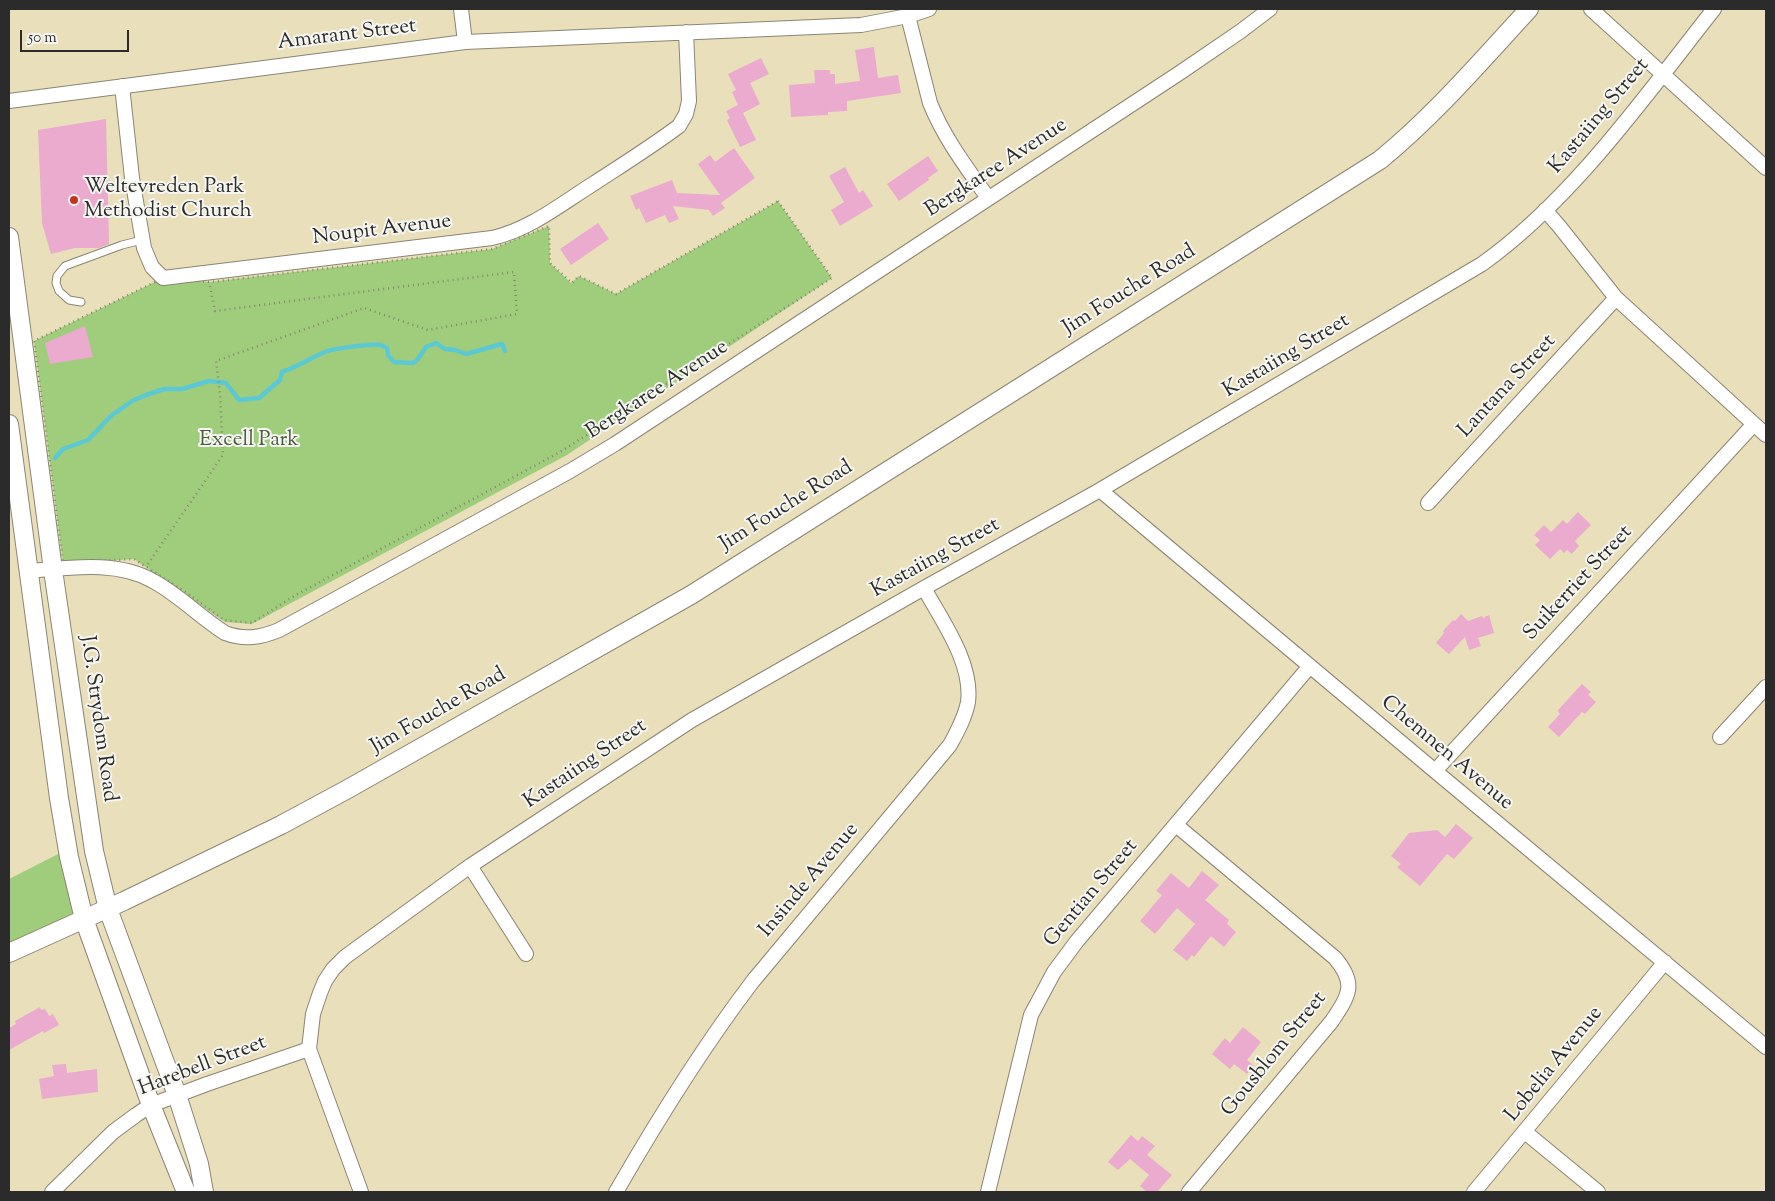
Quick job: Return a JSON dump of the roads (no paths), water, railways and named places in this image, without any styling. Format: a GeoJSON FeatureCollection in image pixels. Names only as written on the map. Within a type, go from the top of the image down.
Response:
{"type":"FeatureCollection","features":[{"type":"Feature","properties":{"kind":"street"},"geometry":{"type":"LineString","coordinates":[[461,9],[465,42]]}},
{"type":"Feature","properties":{"kind":"street","name":"Amarant Street"},"geometry":{"type":"LineString","coordinates":[[9,101],[465,42],[862,25],[908,16],[929,9]]}},
{"type":"Feature","properties":{"kind":"street","name":"Bergkaree Avenue"},"geometry":{"type":"LineString","coordinates":[[28,571],[108,568],[129,571],[163,586],[225,633],[244,638],[253,638],[271,633],[570,471],[615,444],[1234,36],[1270,9]]}},
{"type":"Feature","properties":{"kind":"street","name":"Jim Fouche Road"},"geometry":{"type":"LineString","coordinates":[[9,953],[223,854],[346,790],[682,599],[1380,160],[1409,136],[1439,107],[1530,9]]}},
{"type":"Feature","properties":{"kind":"street"},"geometry":{"type":"LineString","coordinates":[[1591,9],[1766,168]]}},
{"type":"Feature","properties":{"kind":"street","name":"Kastaiing Street"},"geometry":{"type":"LineString","coordinates":[[361,1192],[309,1049],[313,1014],[322,987],[333,969],[345,957],[470,866],[665,737],[736,694],[1100,490],[1482,264],[1516,238],[1609,140],[1714,9]]}},
{"type":"Feature","properties":{"kind":"street"},"geometry":{"type":"LineString","coordinates":[[908,16],[930,103],[950,142],[988,198]]}},
{"type":"Feature","properties":{"kind":"street","name":"Noupit Avenue"},"geometry":{"type":"LineString","coordinates":[[142,240],[148,262],[163,278],[506,235],[551,211],[679,126],[686,114],[689,101],[686,32]]}},
{"type":"Feature","properties":{"kind":"street"},"geometry":{"type":"LineString","coordinates":[[122,86],[132,178],[142,240]]}},
{"type":"Feature","properties":{"kind":"street"},"geometry":{"type":"LineString","coordinates":[[1544,210],[1616,298],[1766,435]]}},
{"type":"Feature","properties":{"kind":"street","name":"J.G. Strydom Road"},"geometry":{"type":"LineString","coordinates":[[9,237],[53,570],[94,852],[108,908],[177,1095],[199,1164],[204,1192]]}},
{"type":"Feature","properties":{"kind":"street","name":"Lantana Street"},"geometry":{"type":"LineString","coordinates":[[1428,503],[1616,298]]}},
{"type":"Feature","properties":{"kind":"street"},"geometry":{"type":"LineString","coordinates":[[9,424],[59,798],[84,919],[151,1105],[186,1192]]}},
{"type":"Feature","properties":{"kind":"street","name":"Suikerriet Street"},"geometry":{"type":"LineString","coordinates":[[1435,771],[1754,424]]}},
{"type":"Feature","properties":{"kind":"street","name":"Chemnen Avenue"},"geometry":{"type":"LineString","coordinates":[[1100,490],[1766,1047]]}},
{"type":"Feature","properties":{"kind":"street","name":"Insinde Avenue"},"geometry":{"type":"LineString","coordinates":[[616,1192],[690,1068],[724,1019],[753,981],[950,745],[960,726],[968,703],[965,669],[958,651],[924,588]]}},
{"type":"Feature","properties":{"kind":"street","name":"Gentian Street"},"geometry":{"type":"LineString","coordinates":[[988,1192],[1031,1015],[1054,972],[1077,941],[1310,666]]}},
{"type":"Feature","properties":{"kind":"street"},"geometry":{"type":"LineString","coordinates":[[1720,738],[1766,687]]}},
{"type":"Feature","properties":{"kind":"street","name":"Gousblom Street"},"geometry":{"type":"LineString","coordinates":[[1176,825],[1335,958],[1348,978],[1349,988],[1346,1000],[1332,1021],[1189,1192]]}},
{"type":"Feature","properties":{"kind":"street"},"geometry":{"type":"LineString","coordinates":[[470,866],[526,954]]}},
{"type":"Feature","properties":{"kind":"street","name":"Lobelia Avenue"},"geometry":{"type":"LineString","coordinates":[[1474,1192],[1665,962]]}},
{"type":"Feature","properties":{"kind":"street","name":"Harebell Street"},"geometry":{"type":"LineString","coordinates":[[52,1192],[113,1132],[151,1105],[309,1049]]}},
{"type":"Feature","properties":{"kind":"street"},"geometry":{"type":"LineString","coordinates":[[1525,1132],[1598,1192]]}},
{"type":"Feature","properties":{"kind":"lane"},"geometry":{"type":"LineString","coordinates":[[81,302],[69,300],[59,290],[56,283],[57,276],[65,266],[122,245],[142,240]]}},
{"type":"Feature","properties":{"kind":"waterway"},"geometry":{"type":"LineString","coordinates":[[55,458],[63,449],[88,440],[111,416],[132,401],[164,389],[182,389],[209,381],[226,383],[239,400],[259,398],[280,380],[282,372],[325,352],[361,346],[381,345],[387,348],[388,355],[394,362],[413,363],[426,347],[436,343],[445,349],[466,354],[502,344],[505,351]]}},
{"type":"Feature","properties":{"kind":"place","name":"Weltevreden Park Methodist Church"},"geometry":{"type":"Point","coordinates":[74,200]}},
{"type":"Feature","properties":{"kind":"park label","name":"Excell Park"},"geometry":{"type":"Point","coordinates":[249,441]}}]}
